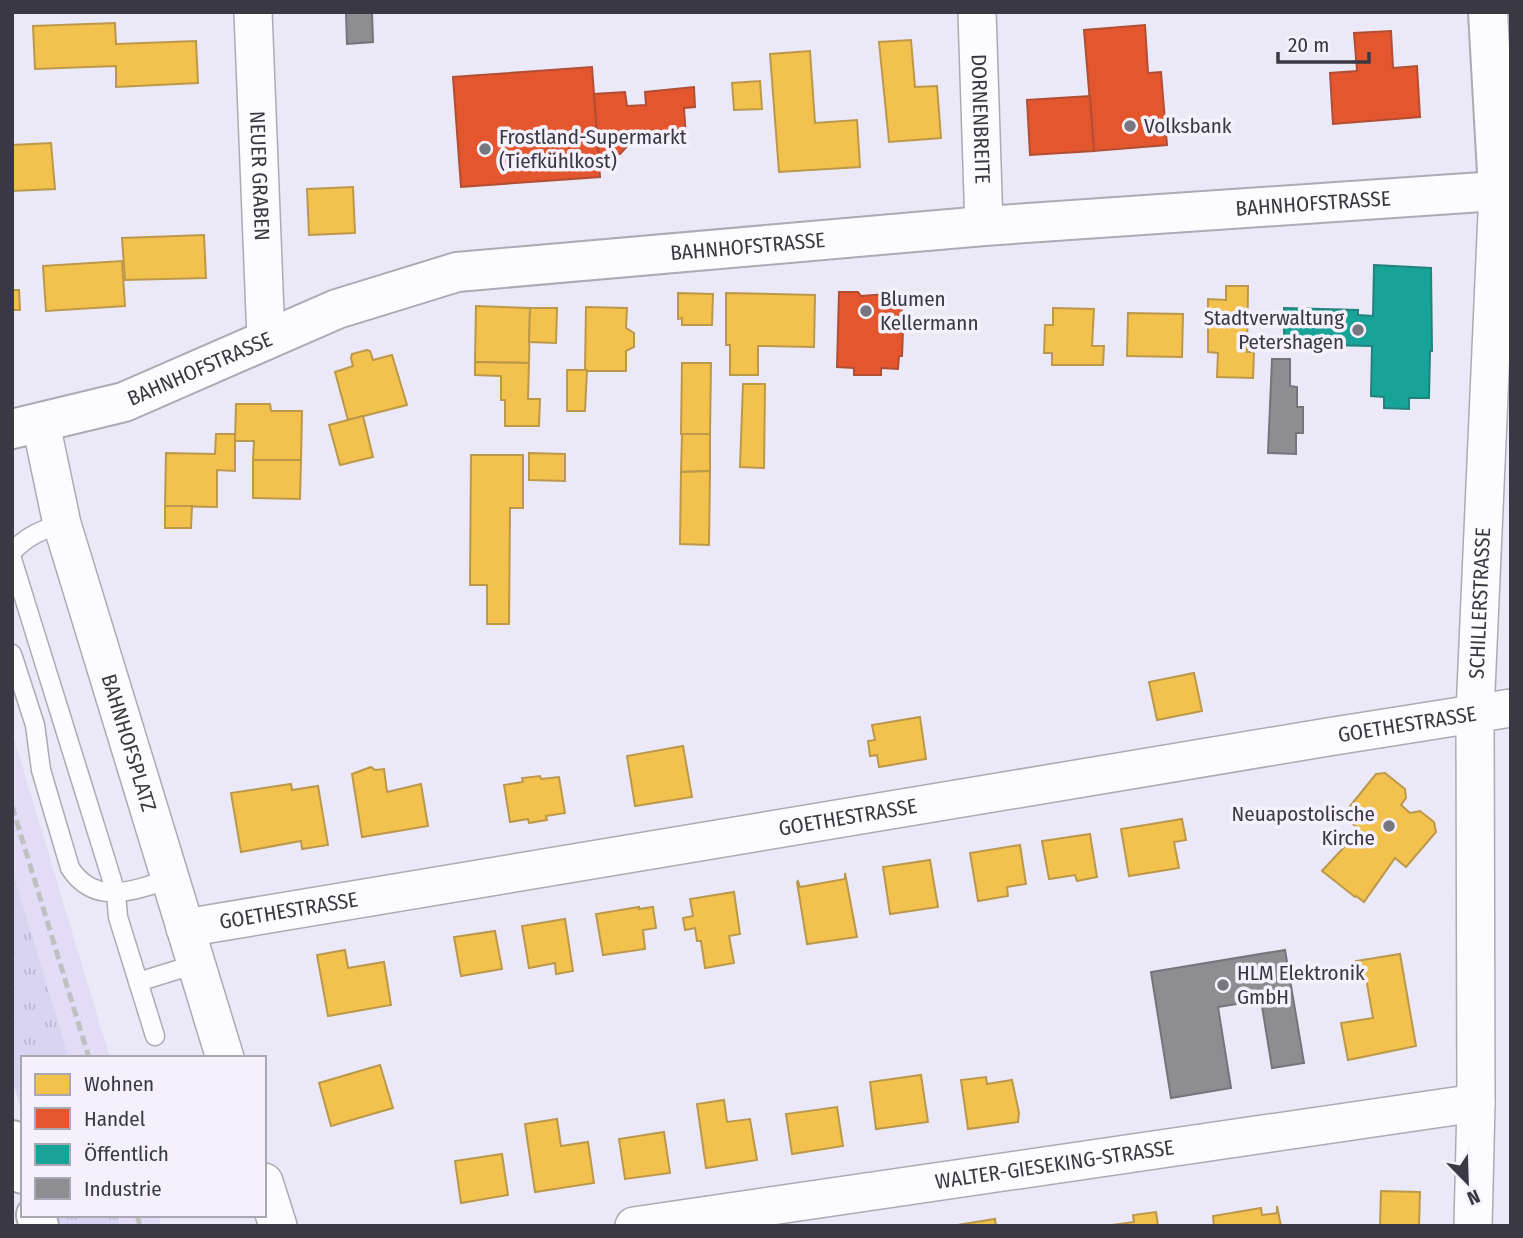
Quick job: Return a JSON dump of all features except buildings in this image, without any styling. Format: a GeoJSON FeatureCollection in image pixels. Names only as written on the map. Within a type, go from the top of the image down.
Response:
{"type":"FeatureCollection","features":[{"type":"Feature","properties":{"kind":"street","name":"NEUER GRABEN"},"geometry":{"type":"LineString","coordinates":[[253,12],[266,339]]}},
{"type":"Feature","properties":{"kind":"street","name":"DORNENBREITE"},"geometry":{"type":"LineString","coordinates":[[977,12],[985,226]]}},
{"type":"Feature","properties":{"kind":"street"},"geometry":{"type":"LineString","coordinates":[[1488,12],[1504,190]]}},
{"type":"Feature","properties":{"kind":"street","name":"BAHNHOFSTRASSE"},"geometry":{"type":"LineString","coordinates":[[27,426],[124,402],[337,309],[457,272],[985,226],[1504,190]]}},
{"type":"Feature","properties":{"kind":"street","name":"SCHILLERSTRASSE"},"geometry":{"type":"LineString","coordinates":[[1473,1226],[1476,1102],[1475,713],[1504,190]]}},
{"type":"Feature","properties":{"kind":"street","name":"BAHNHOFSPLATZ"},"geometry":{"type":"LineString","coordinates":[[27,426],[62,524],[224,1056]]}},
{"type":"Feature","properties":{"kind":"street","name":"GOETHESTRASSE"},"geometry":{"type":"LineString","coordinates":[[185,928],[1328,731],[1511,708]]}},
{"type":"Feature","properties":{"kind":"street","name":"WALTER-GIESEKING-STRASSE"},"geometry":{"type":"LineString","coordinates":[[634,1226],[1476,1102]]}},
{"type":"Feature","properties":{"kind":"street"},"geometry":{"type":"LineString","coordinates":[[12,1140],[21,1168]]}},
{"type":"Feature","properties":{"kind":"street"},"geometry":{"type":"LineString","coordinates":[[266,1188],[278,1226]]}},
{"type":"Feature","properties":{"kind":"lane"},"geometry":{"type":"LineString","coordinates":[[12,552],[23,540],[39,530],[62,524]]}},
{"type":"Feature","properties":{"kind":"lane"},"geometry":{"type":"LineString","coordinates":[[12,559],[117,893],[118,917],[155,1037]]}},
{"type":"Feature","properties":{"kind":"lane"},"geometry":{"type":"LineString","coordinates":[[12,654],[34,725],[41,770],[70,868],[79,881],[92,889],[117,893],[170,879]]}},
{"type":"Feature","properties":{"kind":"lane"},"geometry":{"type":"LineString","coordinates":[[138,982],[196,964]]}},
{"type":"Feature","properties":{"kind":"shaded area"},"geometry":{"type":"Polygon","coordinates":[[[12,732],[109,1056],[68,1056],[12,869],[12,732]]]}},
{"type":"Feature","properties":{"kind":"shaded area"},"geometry":{"type":"Polygon","coordinates":[[[118,1217],[159,1217],[161,1226],[120,1226],[118,1217]]]}},
{"type":"Feature","properties":{"kind":"green space"},"geometry":{"type":"Polygon","coordinates":[[[12,869],[68,1056],[21,1056],[21,1108],[12,1081],[12,869]]]}},
{"type":"Feature","properties":{"kind":"green space"},"geometry":{"type":"Polygon","coordinates":[[[56,1217],[118,1217],[120,1226],[58,1226],[56,1217]]]}},
{"type":"Feature","properties":{"kind":"railway"},"geometry":{"type":"LineString","coordinates":[[12,806],[88,1056]]}},
{"type":"Feature","properties":{"kind":"railway"},"geometry":{"type":"LineString","coordinates":[[138,1217],[140,1226]]}},
{"type":"Feature","properties":{"kind":"place","name":"Volksbank"},"geometry":{"type":"Point","coordinates":[1130,126]}},
{"type":"Feature","properties":{"kind":"place","name":"Frostland-Supermarkt (Tiefkühlkost)"},"geometry":{"type":"Point","coordinates":[485,149]}},
{"type":"Feature","properties":{"kind":"place","name":"Blumen Kellermann"},"geometry":{"type":"Point","coordinates":[866,311]}},
{"type":"Feature","properties":{"kind":"place","name":"Stadtverwaltung Petershagen"},"geometry":{"type":"Point","coordinates":[1358,330]}},
{"type":"Feature","properties":{"kind":"place","name":"Neuapostolische Kirche"},"geometry":{"type":"Point","coordinates":[1389,826]}},
{"type":"Feature","properties":{"kind":"place","name":"HLM Elektronik GmbH"},"geometry":{"type":"Point","coordinates":[1223,985]}}]}
